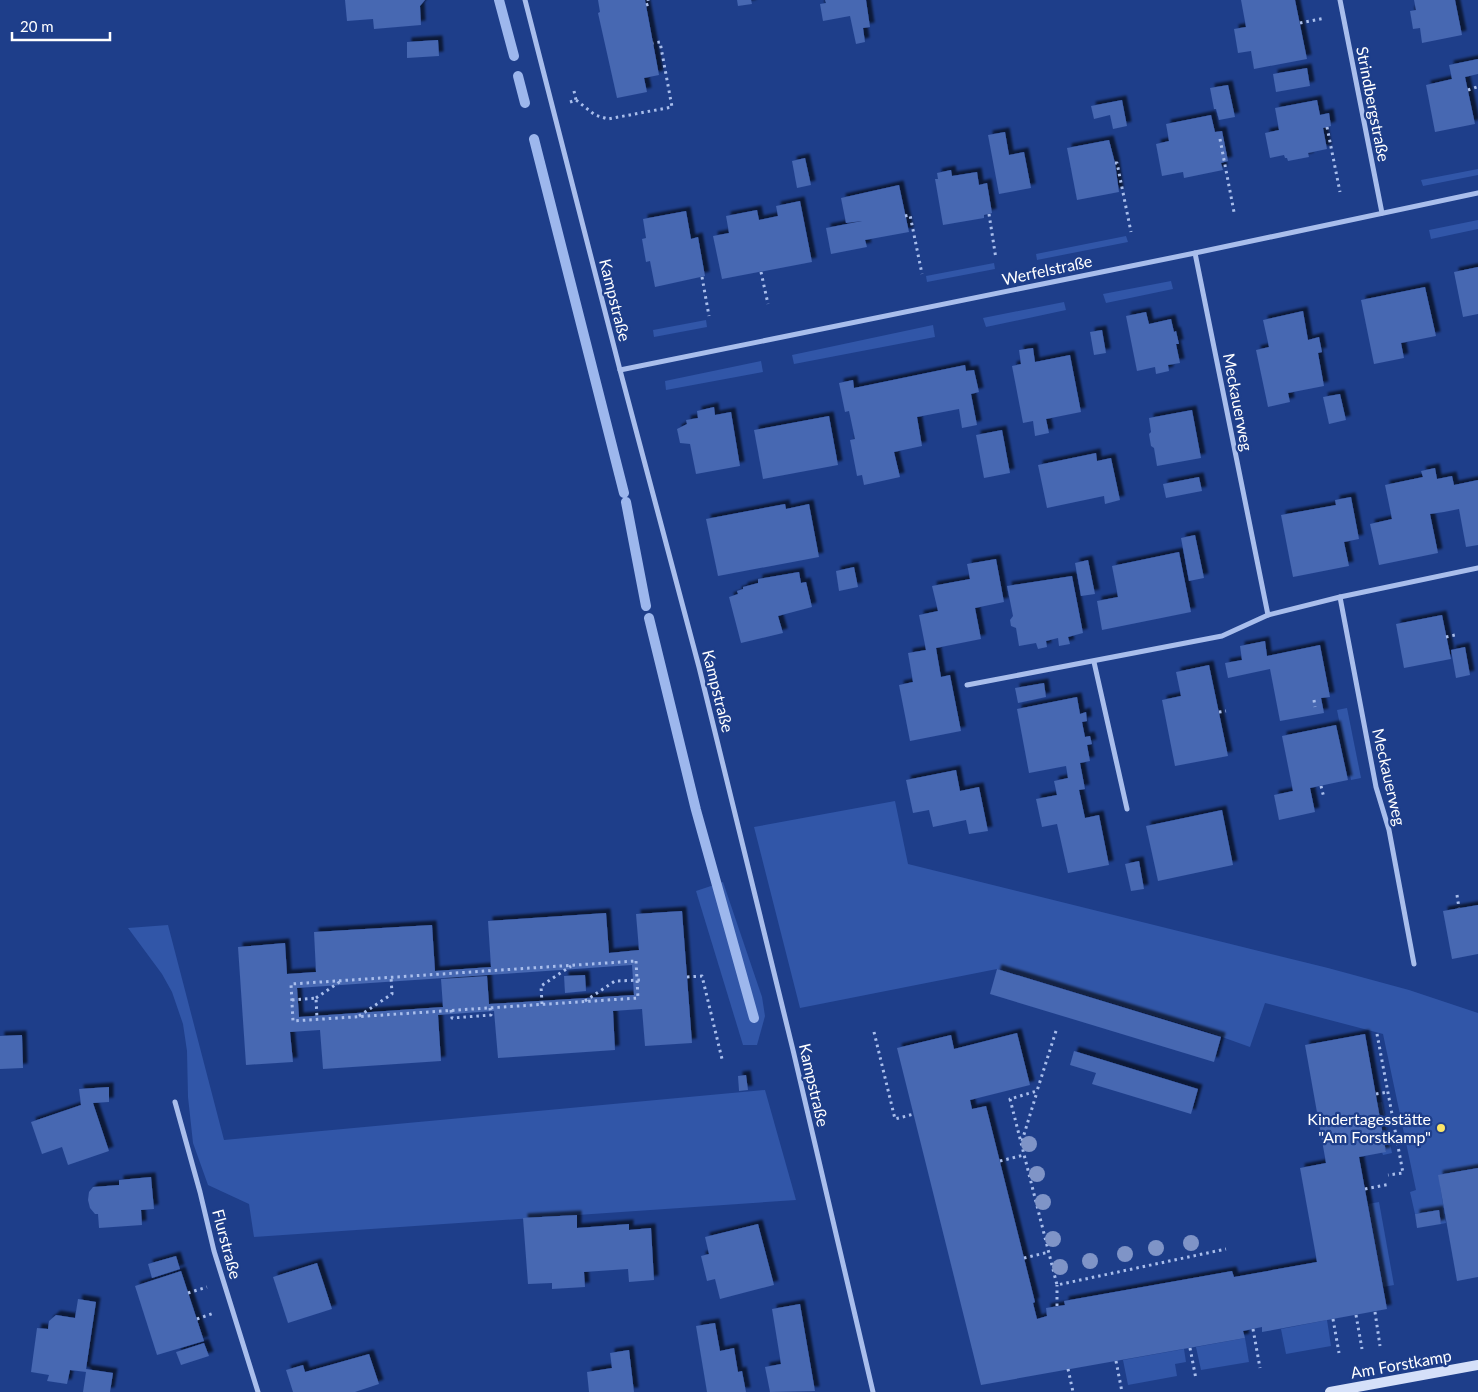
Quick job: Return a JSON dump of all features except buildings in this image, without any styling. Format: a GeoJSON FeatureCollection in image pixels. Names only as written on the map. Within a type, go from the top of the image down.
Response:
{"type":"FeatureCollection","features":[{"type":"Feature","properties":{"kind":"street","name":"Kampstraße"},"geometry":{"type":"LineString","coordinates":[[525,0],[699,667],[873,1392]]}},
{"type":"Feature","properties":{"kind":"street","name":"Strindbergstraße"},"geometry":{"type":"LineString","coordinates":[[1340,0],[1382,212]]}},
{"type":"Feature","properties":{"kind":"street","name":"Werfelstraße"},"geometry":{"type":"LineString","coordinates":[[620,370],[1195,253],[1478,193]]}},
{"type":"Feature","properties":{"kind":"street","name":"Meckauerweg"},"geometry":{"type":"LineString","coordinates":[[1195,253],[1268,615]]}},
{"type":"Feature","properties":{"kind":"street"},"geometry":{"type":"LineString","coordinates":[[967,685],[1222,636],[1268,615],[1340,597],[1478,568]]}},
{"type":"Feature","properties":{"kind":"street","name":"Meckauerweg"},"geometry":{"type":"LineString","coordinates":[[1340,597],[1376,787],[1389,830],[1414,964]]}},
{"type":"Feature","properties":{"kind":"street"},"geometry":{"type":"LineString","coordinates":[[1094,662],[1127,809]]}},
{"type":"Feature","properties":{"kind":"street","name":"Flurstraße"},"geometry":{"type":"LineString","coordinates":[[175,1102],[214,1251],[258,1392]]}},
{"type":"Feature","properties":{"kind":"street","name":"Am Forstkamp"},"geometry":{"type":"LineString","coordinates":[[1330,1392],[1478,1365]]}},
{"type":"Feature","properties":{"kind":"path"},"geometry":{"type":"LineString","coordinates":[[646,5],[649,4],[648,0]]}},
{"type":"Feature","properties":{"kind":"path"},"geometry":{"type":"LineString","coordinates":[[1300,23],[1324,19]]}},
{"type":"Feature","properties":{"kind":"path"},"geometry":{"type":"LineString","coordinates":[[574,91],[574,101],[595,115],[608,119],[672,107],[660,42],[653,43]]}},
{"type":"Feature","properties":{"kind":"path"},"geometry":{"type":"LineString","coordinates":[[1468,90],[1477,87]]}},
{"type":"Feature","properties":{"kind":"path"},"geometry":{"type":"LineString","coordinates":[[1327,127],[1340,192]]}},
{"type":"Feature","properties":{"kind":"path"},"geometry":{"type":"LineString","coordinates":[[1220,139],[1234,212]]}},
{"type":"Feature","properties":{"kind":"path"},"geometry":{"type":"LineString","coordinates":[[1115,163],[1117,163],[1119,168],[1131,232]]}},
{"type":"Feature","properties":{"kind":"path"},"geometry":{"type":"LineString","coordinates":[[989,214],[996,259]]}},
{"type":"Feature","properties":{"kind":"path"},"geometry":{"type":"LineString","coordinates":[[905,216],[910,215],[922,274]]}},
{"type":"Feature","properties":{"kind":"path"},"geometry":{"type":"LineString","coordinates":[[761,272],[768,304]]}},
{"type":"Feature","properties":{"kind":"path"},"geometry":{"type":"LineString","coordinates":[[702,277],[709,316]]}},
{"type":"Feature","properties":{"kind":"path"},"geometry":{"type":"LineString","coordinates":[[1446,637],[1455,635]]}},
{"type":"Feature","properties":{"kind":"path"},"geometry":{"type":"LineString","coordinates":[[1314,700],[1315,707]]}},
{"type":"Feature","properties":{"kind":"path"},"geometry":{"type":"LineString","coordinates":[[1219,712],[1226,711]]}},
{"type":"Feature","properties":{"kind":"path"},"geometry":{"type":"LineString","coordinates":[[1321,786],[1324,798]]}},
{"type":"Feature","properties":{"kind":"path"},"geometry":{"type":"LineString","coordinates":[[1457,895],[1459,908]]}},
{"type":"Feature","properties":{"kind":"path"},"geometry":{"type":"LineString","coordinates":[[291,984],[636,961]]}},
{"type":"Feature","properties":{"kind":"path"},"geometry":{"type":"LineString","coordinates":[[636,961],[639,980],[638,998]]}},
{"type":"Feature","properties":{"kind":"path"},"geometry":{"type":"LineString","coordinates":[[636,961],[638,998]]}},
{"type":"Feature","properties":{"kind":"path"},"geometry":{"type":"LineString","coordinates":[[292,1000],[316,998],[342,981],[571,966]]}},
{"type":"Feature","properties":{"kind":"path"},"geometry":{"type":"LineString","coordinates":[[542,1004],[541,986],[571,966]]}},
{"type":"Feature","properties":{"kind":"path"},"geometry":{"type":"LineString","coordinates":[[687,977],[702,976],[722,1059]]}},
{"type":"Feature","properties":{"kind":"path"},"geometry":{"type":"LineString","coordinates":[[359,1017],[392,994],[391,977]]}},
{"type":"Feature","properties":{"kind":"path"},"geometry":{"type":"LineString","coordinates":[[293,1021],[585,1002],[615,982],[639,980]]}},
{"type":"Feature","properties":{"kind":"path"},"geometry":{"type":"LineString","coordinates":[[291,984],[293,1021]]}},
{"type":"Feature","properties":{"kind":"path"},"geometry":{"type":"LineString","coordinates":[[291,984],[293,1021]]}},
{"type":"Feature","properties":{"kind":"path"},"geometry":{"type":"LineString","coordinates":[[316,998],[317,1019]]}},
{"type":"Feature","properties":{"kind":"path"},"geometry":{"type":"LineString","coordinates":[[293,1021],[638,998]]}},
{"type":"Feature","properties":{"kind":"path"},"geometry":{"type":"LineString","coordinates":[[451,1010],[452,1018],[491,1015],[490,1008]]}},
{"type":"Feature","properties":{"kind":"path"},"geometry":{"type":"LineString","coordinates":[[1021,1142],[1056,1031]]}},
{"type":"Feature","properties":{"kind":"path"},"geometry":{"type":"LineString","coordinates":[[874,1032],[895,1119],[914,1114]]}},
{"type":"Feature","properties":{"kind":"path"},"geometry":{"type":"LineString","coordinates":[[1378,1034],[1403,1172],[1388,1175]]}},
{"type":"Feature","properties":{"kind":"path"},"geometry":{"type":"LineString","coordinates":[[1037,1091],[1010,1099],[1057,1285],[1057,1306]]}},
{"type":"Feature","properties":{"kind":"path"},"geometry":{"type":"LineString","coordinates":[[1376,1094],[1388,1092]]}},
{"type":"Feature","properties":{"kind":"path"},"geometry":{"type":"LineString","coordinates":[[1000,1161],[1024,1155]]}},
{"type":"Feature","properties":{"kind":"path"},"geometry":{"type":"LineString","coordinates":[[1365,1188],[1390,1184]]}},
{"type":"Feature","properties":{"kind":"path"},"geometry":{"type":"LineString","coordinates":[[1057,1285],[1226,1249]]}},
{"type":"Feature","properties":{"kind":"path"},"geometry":{"type":"LineString","coordinates":[[1024,1258],[1049,1252]]}},
{"type":"Feature","properties":{"kind":"path"},"geometry":{"type":"LineString","coordinates":[[1374,1312],[1380,1346]]}},
{"type":"Feature","properties":{"kind":"path"},"geometry":{"type":"LineString","coordinates":[[1356,1315],[1362,1349]]}},
{"type":"Feature","properties":{"kind":"path"},"geometry":{"type":"LineString","coordinates":[[1333,1319],[1339,1353]]}},
{"type":"Feature","properties":{"kind":"path"},"geometry":{"type":"LineString","coordinates":[[1253,1329],[1260,1368]]}},
{"type":"Feature","properties":{"kind":"path"},"geometry":{"type":"LineString","coordinates":[[1190,1348],[1196,1379]]}},
{"type":"Feature","properties":{"kind":"path"},"geometry":{"type":"LineString","coordinates":[[1116,1361],[1122,1392]]}},
{"type":"Feature","properties":{"kind":"path"},"geometry":{"type":"LineString","coordinates":[[1068,1369],[1073,1392]]}},
{"type":"Feature","properties":{"kind":"shaded area"},"geometry":{"type":"Polygon","coordinates":[[[1478,169],[1478,175],[1423,186],[1421,180],[1478,169]]]}},
{"type":"Feature","properties":{"kind":"shaded area"},"geometry":{"type":"Polygon","coordinates":[[[1478,220],[1478,229],[1431,239],[1429,230],[1478,220]]]}},
{"type":"Feature","properties":{"kind":"shaded area"},"geometry":{"type":"Polygon","coordinates":[[[1126,236],[1128,242],[1037,260],[1036,254],[1126,236]]]}},
{"type":"Feature","properties":{"kind":"shaded area"},"geometry":{"type":"Polygon","coordinates":[[[994,263],[995,269],[927,282],[926,276],[994,263]]]}},
{"type":"Feature","properties":{"kind":"shaded area"},"geometry":{"type":"Polygon","coordinates":[[[1171,281],[1173,289],[1106,303],[1103,294],[1171,281]]]}},
{"type":"Feature","properties":{"kind":"shaded area"},"geometry":{"type":"Polygon","coordinates":[[[1064,302],[1066,310],[986,327],[983,318],[1064,302]]]}},
{"type":"Feature","properties":{"kind":"shaded area"},"geometry":{"type":"Polygon","coordinates":[[[706,320],[707,327],[654,337],[653,330],[706,320]]]}},
{"type":"Feature","properties":{"kind":"shaded area"},"geometry":{"type":"Polygon","coordinates":[[[933,325],[935,337],[794,364],[792,355],[933,325]]]}},
{"type":"Feature","properties":{"kind":"shaded area"},"geometry":{"type":"Polygon","coordinates":[[[761,361],[763,372],[666,390],[665,381],[761,361]]]}},
{"type":"Feature","properties":{"kind":"shaded area"},"geometry":{"type":"Polygon","coordinates":[[[1347,708],[1361,778],[1351,780],[1337,710],[1347,708]]]}},
{"type":"Feature","properties":{"kind":"shaded area"},"geometry":{"type":"Polygon","coordinates":[[[895,801],[908,864],[1328,968],[1409,990],[1478,1013],[1478,1178],[1440,1185],[1446,1223],[1441,1224],[1439,1210],[1415,1214],[1410,1192],[1416,1190],[1383,1034],[1265,1003],[1250,1047],[1208,1032],[997,969],[800,1008],[754,827],[895,801]]]}},
{"type":"Feature","properties":{"kind":"shaded area"},"geometry":{"type":"Polygon","coordinates":[[[723,882],[762,997],[765,1016],[757,1045],[743,1045],[696,891],[723,882]]]}},
{"type":"Feature","properties":{"kind":"shaded area"},"geometry":{"type":"Polygon","coordinates":[[[168,925],[224,1140],[765,1090],[796,1200],[254,1237],[249,1204],[208,1185],[193,1143],[188,1097],[187,1051],[183,1024],[172,992],[162,974],[128,928],[168,925]]]}},
{"type":"Feature","properties":{"kind":"shaded area"},"geometry":{"type":"Polygon","coordinates":[[[1382,1102],[1392,1153],[1383,1155],[1382,1152],[1386,1151],[1377,1103],[1382,1102]]]}},
{"type":"Feature","properties":{"kind":"shaded area"},"geometry":{"type":"Polygon","coordinates":[[[1379,1202],[1394,1285],[1383,1287],[1368,1204],[1379,1202]]]}},
{"type":"Feature","properties":{"kind":"shaded area"},"geometry":{"type":"Polygon","coordinates":[[[1327,1320],[1331,1346],[1286,1354],[1281,1329],[1327,1320]]]}},
{"type":"Feature","properties":{"kind":"shaded area"},"geometry":{"type":"Polygon","coordinates":[[[1245,1338],[1249,1362],[1201,1370],[1196,1347],[1245,1338]]]}},
{"type":"Feature","properties":{"kind":"shaded area"},"geometry":{"type":"Polygon","coordinates":[[[1184,1349],[1186,1362],[1175,1364],[1177,1376],[1128,1385],[1123,1360],[1184,1349]]]}},
{"type":"Feature","properties":{"kind":"waterway"},"geometry":{"type":"LineString","coordinates":[[499,0],[514,56]]}},
{"type":"Feature","properties":{"kind":"waterway"},"geometry":{"type":"LineString","coordinates":[[518,76],[525,103]]}},
{"type":"Feature","properties":{"kind":"waterway"},"geometry":{"type":"LineString","coordinates":[[534,139],[624,493]]}},
{"type":"Feature","properties":{"kind":"waterway"},"geometry":{"type":"LineString","coordinates":[[626,502],[646,606]]}},
{"type":"Feature","properties":{"kind":"waterway"},"geometry":{"type":"LineString","coordinates":[[649,618],[696,810],[754,1018]]}},
{"type":"Feature","properties":{"kind":"place","name":"Kindertagesstätte \"Am Forstkamp\""},"geometry":{"type":"Point","coordinates":[1441,1128]}}]}
